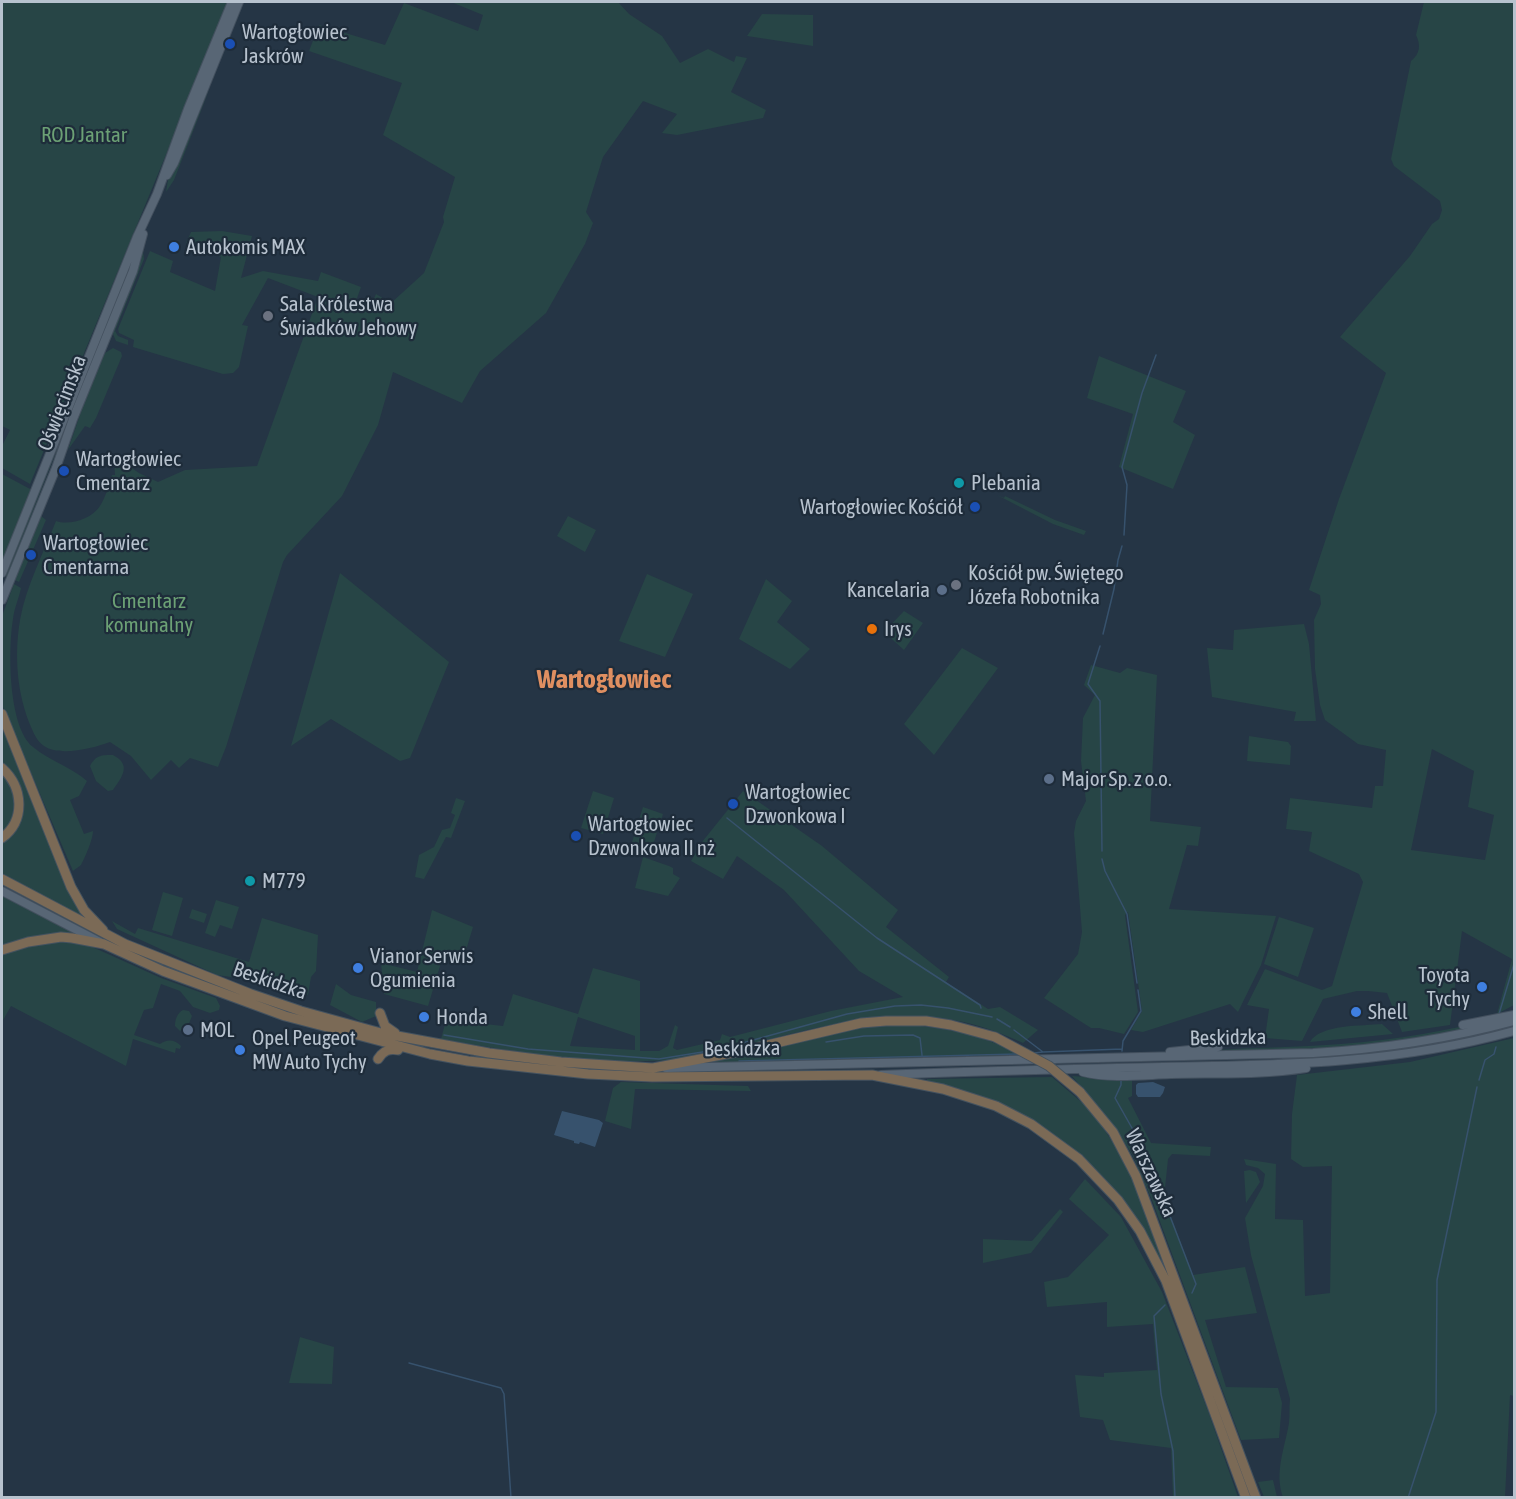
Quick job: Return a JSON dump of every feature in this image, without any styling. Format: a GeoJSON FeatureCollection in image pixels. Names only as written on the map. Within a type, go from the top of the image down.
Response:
{"type":"FeatureCollection","features":[{"type":"Feature","properties":{"kind":"highway"},"geometry":{"type":"LineString","coordinates":[[2,714],[71,886],[84,910],[106,940]]}},
{"type":"Feature","properties":{"kind":"highway"},"geometry":{"type":"LineString","coordinates":[[2,768],[16,787],[19,800],[19,811],[15,823],[2,838]]}},
{"type":"Feature","properties":{"kind":"highway","name":"Beskidzka"},"geometry":{"type":"LineString","coordinates":[[2,879],[163,971],[253,1005],[343,1032],[430,1054],[513,1067],[652,1077],[872,1075]]}},
{"type":"Feature","properties":{"kind":"highway"},"geometry":{"type":"LineString","coordinates":[[2,950],[50,938],[106,940]]}},
{"type":"Feature","properties":{"kind":"highway","name":"Beskidzka"},"geometry":{"type":"LineString","coordinates":[[106,940],[280,1004],[411,1039],[523,1058],[653,1068]]}},
{"type":"Feature","properties":{"kind":"highway"},"geometry":{"type":"LineString","coordinates":[[357,1026],[375,1023],[380,1013],[381,1021],[389,1030],[411,1039]]}},
{"type":"Feature","properties":{"kind":"highway","name":"Warszawska"},"geometry":{"type":"LineString","coordinates":[[653,1068],[742,1051],[861,1023],[906,1021],[951,1025],[995,1037],[1049,1066],[1080,1092],[1113,1132],[1136,1176],[1256,1497]]}},
{"type":"Feature","properties":{"kind":"highway"},"geometry":{"type":"LineString","coordinates":[[343,1032],[370,1043],[378,1059],[381,1054],[392,1049],[415,1054],[430,1054]]}},
{"type":"Feature","properties":{"kind":"highway","name":"Warszawska"},"geometry":{"type":"LineString","coordinates":[[872,1075],[956,1092],[996,1106],[1053,1138],[1094,1174],[1129,1216],[1151,1249],[1166,1281],[1246,1497]]}},
{"type":"Feature","properties":{"kind":"main road","name":"Oświęcimska"},"geometry":{"type":"LineString","coordinates":[[2,573],[131,252],[148,216],[188,109],[232,2]]}},
{"type":"Feature","properties":{"kind":"main road","name":"Oświęcimska"},"geometry":{"type":"LineString","coordinates":[[159,187],[174,163],[238,2]]}},
{"type":"Feature","properties":{"kind":"main road","name":"Oświęcimska"},"geometry":{"type":"LineString","coordinates":[[2,600],[133,271],[148,216]]}},
{"type":"Feature","properties":{"kind":"main road","name":"Beskidzka"},"geometry":{"type":"LineString","coordinates":[[2,891],[106,940]]}},
{"type":"Feature","properties":{"kind":"main road"},"geometry":{"type":"LineString","coordinates":[[1463,1024],[1515,1015]]}},
{"type":"Feature","properties":{"kind":"main road","name":"Beskidzka"},"geometry":{"type":"LineString","coordinates":[[653,1068],[747,1068],[1283,1055],[1368,1049],[1440,1039],[1515,1021]]}},
{"type":"Feature","properties":{"kind":"main road","name":"Beskidzka"},"geometry":{"type":"LineString","coordinates":[[872,1075],[1071,1070],[1097,1075],[1282,1071],[1431,1050],[1515,1031]]}},
{"type":"Feature","properties":{"kind":"main road"},"geometry":{"type":"LineString","coordinates":[[1083,1059],[1218,1047]]}},
{"type":"Feature","properties":{"kind":"green space","name":"ROD Jantar"},"geometry":{"type":"Polygon","coordinates":[[[2,2],[229,2],[30,484],[2,468],[2,446],[10,430],[2,426],[2,2]]]}},
{"type":"Feature","properties":{"kind":"green space","name":"Cmentarz komunalny"},"geometry":{"type":"Polygon","coordinates":[[[451,2],[618,2],[629,14],[662,36],[680,63],[708,49],[734,62],[736,56],[747,58],[731,92],[766,110],[763,118],[677,135],[662,133],[677,114],[643,101],[603,157],[586,212],[593,223],[585,244],[546,313],[480,371],[462,403],[393,372],[378,425],[342,496],[283,562],[218,767],[190,758],[179,768],[171,760],[151,780],[131,756],[110,742],[86,749],[68,751],[59,751],[44,746],[33,732],[26,714],[18,675],[17,647],[26,595],[56,521],[67,523],[80,520],[96,511],[104,499],[112,475],[115,475],[114,456],[139,473],[158,482],[185,470],[257,466],[318,297],[268,278],[242,325],[248,326],[239,367],[233,373],[223,374],[133,347],[134,340],[119,333],[118,329],[150,251],[173,261],[170,272],[215,291],[221,257],[186,243],[191,232],[222,231],[252,236],[241,278],[263,271],[318,281],[321,272],[361,287],[355,304],[369,310],[376,294],[391,303],[424,273],[444,222],[443,217],[455,177],[383,135],[402,83],[309,51],[319,25],[385,45],[404,3],[478,31],[483,15],[451,2]]]}},
{"type":"Feature","properties":{"kind":"green space"},"geometry":{"type":"Polygon","coordinates":[[[1424,2],[1514,2],[1514,1005],[1497,1014],[1512,959],[1462,931],[1450,1025],[1402,1032],[1387,993],[1357,991],[1323,999],[1302,1041],[1265,1038],[1269,1009],[1247,1005],[1265,969],[1322,990],[1332,986],[1363,882],[1359,874],[1309,851],[1312,832],[1286,829],[1290,798],[1372,808],[1375,786],[1383,786],[1386,750],[1358,744],[1325,720],[1320,705],[1315,669],[1314,620],[1321,604],[1320,595],[1309,590],[1339,499],[1386,373],[1340,337],[1410,256],[1432,224],[1439,219],[1442,210],[1440,201],[1394,166],[1391,159],[1411,61],[1419,49],[1416,35],[1424,2]],[[1432,749],[1411,850],[1485,860],[1494,815],[1468,807],[1474,771],[1432,749]]]}},
{"type":"Feature","properties":{"kind":"green space"},"geometry":{"type":"Polygon","coordinates":[[[762,14],[813,15],[813,46],[747,36],[762,14]]]}},
{"type":"Feature","properties":{"kind":"green space"},"geometry":{"type":"Polygon","coordinates":[[[210,88],[174,180],[166,192],[168,180],[210,88]]]}},
{"type":"Feature","properties":{"kind":"green space"},"geometry":{"type":"Polygon","coordinates":[[[143,251],[144,259],[115,331],[118,336],[128,340],[128,345],[116,341],[112,332],[143,251]]]}},
{"type":"Feature","properties":{"kind":"green space"},"geometry":{"type":"Polygon","coordinates":[[[113,348],[121,352],[122,356],[96,418],[90,428],[85,426],[68,450],[85,400],[105,353],[113,348]]]}},
{"type":"Feature","properties":{"kind":"green space"},"geometry":{"type":"Polygon","coordinates":[[[1099,356],[1186,391],[1173,422],[1195,435],[1173,489],[1119,467],[1133,414],[1087,398],[1099,356]]]}},
{"type":"Feature","properties":{"kind":"green space"},"geometry":{"type":"Polygon","coordinates":[[[69,419],[7,577],[4,575],[69,419]]]}},
{"type":"Feature","properties":{"kind":"green space"},"geometry":{"type":"Polygon","coordinates":[[[2,474],[32,490],[2,562],[2,474]]]}},
{"type":"Feature","properties":{"kind":"green space"},"geometry":{"type":"Polygon","coordinates":[[[997,495],[1004,498],[1005,496],[1055,520],[1086,531],[1084,535],[1053,524],[997,495]]]}},
{"type":"Feature","properties":{"kind":"green space"},"geometry":{"type":"Polygon","coordinates":[[[41,516],[46,520],[19,582],[15,580],[41,516]]]}},
{"type":"Feature","properties":{"kind":"green space"},"geometry":{"type":"Polygon","coordinates":[[[568,516],[596,530],[585,552],[557,536],[568,516]]]}},
{"type":"Feature","properties":{"kind":"green space"},"geometry":{"type":"Polygon","coordinates":[[[340,573],[449,662],[410,758],[400,761],[331,719],[291,746],[340,573]]]}},
{"type":"Feature","properties":{"kind":"green space"},"geometry":{"type":"Polygon","coordinates":[[[647,574],[693,594],[665,657],[619,641],[647,574]]]}},
{"type":"Feature","properties":{"kind":"green space"},"geometry":{"type":"Polygon","coordinates":[[[766,579],[792,601],[777,622],[810,649],[790,669],[739,639],[766,579]]]}},
{"type":"Feature","properties":{"kind":"green space"},"geometry":{"type":"Polygon","coordinates":[[[14,584],[21,588],[14,615],[10,649],[14,706],[19,723],[25,737],[33,747],[87,781],[79,796],[70,800],[84,834],[93,831],[83,862],[73,871],[2,705],[2,616],[14,584]]]}},
{"type":"Feature","properties":{"kind":"green space"},"geometry":{"type":"Polygon","coordinates":[[[904,611],[923,623],[904,650],[884,632],[904,611]]]}},
{"type":"Feature","properties":{"kind":"green space"},"geometry":{"type":"Polygon","coordinates":[[[1304,624],[1309,644],[1316,721],[1294,721],[1296,712],[1212,697],[1207,648],[1233,650],[1234,630],[1304,624]]]}},
{"type":"Feature","properties":{"kind":"green space"},"geometry":{"type":"Polygon","coordinates":[[[962,648],[998,668],[934,755],[904,724],[962,648]]]}},
{"type":"Feature","properties":{"kind":"green space"},"geometry":{"type":"Polygon","coordinates":[[[1091,665],[1120,673],[1127,668],[1157,675],[1150,821],[1201,827],[1198,846],[1187,845],[1169,909],[1276,916],[1261,965],[1238,1012],[1230,1004],[1143,1032],[1131,1030],[1142,1011],[1128,912],[1125,915],[1138,1012],[1124,1034],[1091,1028],[1044,998],[1078,954],[1082,932],[1074,833],[1076,821],[1086,801],[1081,761],[1083,718],[1095,695],[1084,685],[1091,665]]]}},
{"type":"Feature","properties":{"kind":"green space"},"geometry":{"type":"Polygon","coordinates":[[[2,720],[86,917],[85,920],[2,873],[2,843],[13,833],[22,802],[2,765],[2,720]]]}},
{"type":"Feature","properties":{"kind":"green space"},"geometry":{"type":"Polygon","coordinates":[[[1249,736],[1288,742],[1291,746],[1290,765],[1247,761],[1249,736]]]}},
{"type":"Feature","properties":{"kind":"green space"},"geometry":{"type":"Polygon","coordinates":[[[113,755],[122,763],[124,771],[113,790],[108,791],[96,781],[90,766],[99,756],[113,755]]]}},
{"type":"Feature","properties":{"kind":"green space"},"geometry":{"type":"Polygon","coordinates":[[[2,772],[17,800],[17,811],[2,835],[2,772]]]}},
{"type":"Feature","properties":{"kind":"green space"},"geometry":{"type":"Polygon","coordinates":[[[593,791],[614,798],[603,834],[581,828],[593,791]]]}},
{"type":"Feature","properties":{"kind":"green space"},"geometry":{"type":"Polygon","coordinates":[[[743,791],[822,846],[898,910],[886,927],[949,977],[946,982],[988,1009],[1000,1007],[1038,1030],[1023,1043],[958,1021],[897,1016],[836,1024],[700,1057],[659,1061],[565,1058],[441,1039],[448,1013],[485,1024],[503,1026],[513,994],[578,1014],[593,968],[640,981],[640,1051],[659,1051],[668,1046],[675,1025],[678,1027],[673,1048],[677,1050],[720,1040],[722,1034],[730,1037],[831,1011],[903,997],[859,971],[784,890],[737,856],[723,879],[691,861],[702,842],[743,791]],[[578,1017],[570,1046],[635,1050],[635,1036],[578,1017]]]}},
{"type":"Feature","properties":{"kind":"green space"},"geometry":{"type":"Polygon","coordinates":[[[456,798],[465,801],[451,838],[446,837],[424,879],[415,877],[419,855],[434,847],[442,830],[450,828],[455,815],[451,813],[456,798]]]}},
{"type":"Feature","properties":{"kind":"green space"},"geometry":{"type":"Polygon","coordinates":[[[643,807],[663,814],[652,848],[632,842],[643,807]]]}},
{"type":"Feature","properties":{"kind":"green space"},"geometry":{"type":"Polygon","coordinates":[[[643,857],[673,868],[673,874],[680,878],[668,896],[635,888],[643,857]]]}},
{"type":"Feature","properties":{"kind":"green space"},"geometry":{"type":"Polygon","coordinates":[[[163,892],[183,898],[172,936],[152,930],[163,892]]]}},
{"type":"Feature","properties":{"kind":"green space"},"geometry":{"type":"Polygon","coordinates":[[[2,896],[73,935],[48,934],[2,946],[2,896]]]}},
{"type":"Feature","properties":{"kind":"green space"},"geometry":{"type":"Polygon","coordinates":[[[216,900],[239,907],[232,929],[220,925],[215,937],[205,933],[216,900]]]}},
{"type":"Feature","properties":{"kind":"green space"},"geometry":{"type":"Polygon","coordinates":[[[192,909],[207,914],[204,923],[189,918],[192,909]]]}},
{"type":"Feature","properties":{"kind":"green space"},"geometry":{"type":"Polygon","coordinates":[[[432,910],[473,927],[463,960],[443,956],[428,1006],[384,994],[381,963],[417,972],[432,910]]]}},
{"type":"Feature","properties":{"kind":"green space"},"geometry":{"type":"Polygon","coordinates":[[[1279,917],[1314,928],[1298,977],[1264,964],[1279,917]]]}},
{"type":"Feature","properties":{"kind":"green space"},"geometry":{"type":"Polygon","coordinates":[[[262,918],[318,935],[316,971],[311,977],[308,995],[295,989],[295,995],[259,981],[217,975],[117,929],[112,921],[135,934],[138,928],[249,962],[262,918]]]}},
{"type":"Feature","properties":{"kind":"green space"},"geometry":{"type":"Polygon","coordinates":[[[65,941],[88,945],[161,978],[216,998],[220,1006],[219,1010],[210,1013],[193,1007],[180,991],[161,984],[153,1008],[144,1010],[134,1035],[160,1044],[173,1041],[181,1046],[180,1049],[176,1048],[175,1053],[133,1039],[126,1066],[11,1006],[2,1022],[2,954],[45,943],[65,941]]]}},
{"type":"Feature","properties":{"kind":"green space"},"geometry":{"type":"Polygon","coordinates":[[[336,984],[351,995],[376,1002],[376,1016],[362,1022],[330,1005],[336,984]]]}},
{"type":"Feature","properties":{"kind":"green space"},"geometry":{"type":"Polygon","coordinates":[[[183,1010],[189,1011],[192,1016],[188,1026],[180,1031],[175,1026],[175,1021],[183,1010]]]}},
{"type":"Feature","properties":{"kind":"green space"},"geometry":{"type":"Polygon","coordinates":[[[1503,1017],[1451,1033],[1386,1043],[1289,1050],[1191,1052],[1382,1040],[1503,1017]]]}},
{"type":"Feature","properties":{"kind":"green space"},"geometry":{"type":"Polygon","coordinates":[[[1382,1024],[1393,1034],[1310,1042],[1315,1036],[1332,1029],[1382,1024]]]}},
{"type":"Feature","properties":{"kind":"green space"},"geometry":{"type":"Polygon","coordinates":[[[912,1025],[960,1032],[1023,1055],[705,1063],[866,1027],[912,1025]]]}},
{"type":"Feature","properties":{"kind":"green space"},"geometry":{"type":"Polygon","coordinates":[[[1514,1038],[1514,1396],[1510,1395],[1505,1497],[1283,1497],[1280,1469],[1289,1423],[1290,1399],[1251,1255],[1245,1218],[1263,1186],[1265,1174],[1258,1168],[1246,1165],[1244,1159],[1276,1164],[1275,1219],[1303,1220],[1305,1296],[1330,1293],[1332,1166],[1303,1167],[1291,1159],[1292,1114],[1297,1075],[1410,1062],[1514,1038]]]}},
{"type":"Feature","properties":{"kind":"green space"},"geometry":{"type":"Polygon","coordinates":[[[1072,1076],[1132,1080],[1132,1096],[1128,1098],[1151,1143],[1211,1147],[1210,1156],[1172,1154],[1168,1159],[1164,1198],[1193,1275],[1245,1267],[1257,1313],[1205,1320],[1226,1387],[1278,1388],[1282,1403],[1279,1438],[1241,1440],[1152,1200],[1133,1156],[1113,1124],[1072,1076]]]}},
{"type":"Feature","properties":{"kind":"green space"},"geometry":{"type":"Polygon","coordinates":[[[1052,1077],[1093,1112],[1126,1163],[1169,1278],[1150,1240],[1127,1207],[1101,1176],[1072,1150],[1040,1127],[1005,1108],[967,1093],[927,1082],[927,1079],[1052,1077]]]}},
{"type":"Feature","properties":{"kind":"green space"},"geometry":{"type":"Polygon","coordinates":[[[621,1082],[748,1086],[751,1091],[635,1089],[631,1129],[605,1121],[613,1088],[621,1082]]]}},
{"type":"Feature","properties":{"kind":"green space"},"geometry":{"type":"Polygon","coordinates":[[[1244,1171],[1256,1172],[1260,1182],[1246,1203],[1244,1171]]]}},
{"type":"Feature","properties":{"kind":"green space"},"geometry":{"type":"Polygon","coordinates":[[[1085,1179],[1121,1217],[1162,1292],[1238,1497],[1173,1497],[1171,1448],[1110,1440],[1103,1420],[1080,1417],[1075,1375],[1104,1377],[1104,1373],[1157,1370],[1153,1324],[1107,1327],[1107,1302],[1047,1307],[1044,1282],[1068,1277],[1109,1235],[1069,1199],[1085,1179]]]}},
{"type":"Feature","properties":{"kind":"green space"},"geometry":{"type":"Polygon","coordinates":[[[1060,1209],[1063,1212],[1031,1253],[983,1263],[983,1239],[1032,1241],[1060,1209]]]}},
{"type":"Feature","properties":{"kind":"green space"},"geometry":{"type":"Polygon","coordinates":[[[300,1337],[334,1347],[332,1384],[289,1383],[300,1337]]]}},
{"type":"Feature","properties":{"kind":"green space"},"geometry":{"type":"Polygon","coordinates":[[[1273,1480],[1277,1497],[1264,1497],[1258,1482],[1273,1480]]]}},
{"type":"Feature","properties":{"kind":"water"},"geometry":{"type":"Polygon","coordinates":[[[1153,1082],[1165,1087],[1160,1097],[1138,1097],[1136,1085],[1138,1083],[1153,1082]]]}},
{"type":"Feature","properties":{"kind":"water"},"geometry":{"type":"Polygon","coordinates":[[[562,1111],[603,1123],[595,1147],[580,1142],[579,1144],[574,1143],[574,1141],[554,1135],[562,1111]]]}},
{"type":"Feature","properties":{"kind":"waterway"},"geometry":{"type":"LineString","coordinates":[[1124,535],[1127,485],[1122,467],[1142,393],[1156,355]]}},
{"type":"Feature","properties":{"kind":"waterway"},"geometry":{"type":"LineString","coordinates":[[1103,634],[1122,546]]}},
{"type":"Feature","properties":{"kind":"waterway"},"geometry":{"type":"LineString","coordinates":[[1100,646],[1088,684],[1100,701],[1102,851]]}},
{"type":"Feature","properties":{"kind":"waterway"},"geometry":{"type":"LineString","coordinates":[[727,818],[877,938],[980,1005],[981,1008]]}},
{"type":"Feature","properties":{"kind":"waterway"},"geometry":{"type":"LineString","coordinates":[[1102,859],[1105,871],[1127,914],[1137,983]]}},
{"type":"Feature","properties":{"kind":"waterway"},"geometry":{"type":"LineString","coordinates":[[1499,1014],[1514,964]]}},
{"type":"Feature","properties":{"kind":"waterway"},"geometry":{"type":"LineString","coordinates":[[1122,1051],[1123,1041],[1141,1011],[1138,990]]}},
{"type":"Feature","properties":{"kind":"waterway"},"geometry":{"type":"LineString","coordinates":[[444,1035],[528,1049],[659,1059],[721,1049],[847,1014],[895,1006],[921,1005],[948,1008],[992,1017]]}},
{"type":"Feature","properties":{"kind":"waterway"},"geometry":{"type":"LineString","coordinates":[[997,1019],[1010,1027]]}},
{"type":"Feature","properties":{"kind":"waterway"},"geometry":{"type":"LineString","coordinates":[[1014,1030],[1043,1052],[1122,1049]]}},
{"type":"Feature","properties":{"kind":"waterway"},"geometry":{"type":"LineString","coordinates":[[826,1042],[864,1036],[913,1035],[920,1038],[922,1055]]}},
{"type":"Feature","properties":{"kind":"waterway"},"geometry":{"type":"LineString","coordinates":[[1479,1080],[1485,1060],[1494,1054],[1496,1047]]}},
{"type":"Feature","properties":{"kind":"waterway"},"geometry":{"type":"LineString","coordinates":[[1034,1053],[1043,1052]]}},
{"type":"Feature","properties":{"kind":"waterway"},"geometry":{"type":"LineString","coordinates":[[739,1061],[1017,1054]]}},
{"type":"Feature","properties":{"kind":"waterway"},"geometry":{"type":"LineString","coordinates":[[1121,1081],[1115,1098],[1145,1151],[1196,1284],[1192,1293]]}},
{"type":"Feature","properties":{"kind":"waterway"},"geometry":{"type":"LineString","coordinates":[[1408,1498],[1436,1412],[1437,1280],[1477,1087]]}},
{"type":"Feature","properties":{"kind":"waterway"},"geometry":{"type":"LineString","coordinates":[[1165,1305],[1154,1316],[1161,1394],[1173,1451],[1175,1498]]}},
{"type":"Feature","properties":{"kind":"waterway"},"geometry":{"type":"LineString","coordinates":[[409,1363],[501,1388],[504,1394],[511,1498]]}},
{"type":"Feature","properties":{"kind":"place","name":"Wartogłowiec Jaskrów"},"geometry":{"type":"Point","coordinates":[230,44]}},
{"type":"Feature","properties":{"kind":"place","name":"Autokomis MAX"},"geometry":{"type":"Point","coordinates":[174,247]}},
{"type":"Feature","properties":{"kind":"place","name":"Sala Królestwa Świadków Jehowy"},"geometry":{"type":"Point","coordinates":[268,316]}},
{"type":"Feature","properties":{"kind":"place","name":"Wartogłowiec Cmentarz"},"geometry":{"type":"Point","coordinates":[64,471]}},
{"type":"Feature","properties":{"kind":"place","name":"Plebania"},"geometry":{"type":"Point","coordinates":[959,483]}},
{"type":"Feature","properties":{"kind":"place","name":"Wartogłowiec Kościół"},"geometry":{"type":"Point","coordinates":[975,507]}},
{"type":"Feature","properties":{"kind":"place","name":"Wartogłowiec Cmentarna"},"geometry":{"type":"Point","coordinates":[31,555]}},
{"type":"Feature","properties":{"kind":"place","name":"Kościół pw. Świętego Józefa Robotnika"},"geometry":{"type":"Point","coordinates":[956,585]}},
{"type":"Feature","properties":{"kind":"place","name":"Kancelaria"},"geometry":{"type":"Point","coordinates":[942,590]}},
{"type":"Feature","properties":{"kind":"place","name":"Irys"},"geometry":{"type":"Point","coordinates":[872,629]}},
{"type":"Feature","properties":{"kind":"place","name":"Major Sp. z o.o."},"geometry":{"type":"Point","coordinates":[1049,779]}},
{"type":"Feature","properties":{"kind":"place","name":"Wartogłowiec Dzwonkowa I"},"geometry":{"type":"Point","coordinates":[733,804]}},
{"type":"Feature","properties":{"kind":"place","name":"Wartogłowiec Dzwonkowa II nż"},"geometry":{"type":"Point","coordinates":[576,836]}},
{"type":"Feature","properties":{"kind":"place","name":"M779"},"geometry":{"type":"Point","coordinates":[250,881]}},
{"type":"Feature","properties":{"kind":"place","name":"Vianor Serwis Ogumienia"},"geometry":{"type":"Point","coordinates":[358,968]}},
{"type":"Feature","properties":{"kind":"place","name":"Toyota Tychy"},"geometry":{"type":"Point","coordinates":[1482,987]}},
{"type":"Feature","properties":{"kind":"place","name":"Shell"},"geometry":{"type":"Point","coordinates":[1356,1012]}},
{"type":"Feature","properties":{"kind":"place","name":"Honda"},"geometry":{"type":"Point","coordinates":[424,1017]}},
{"type":"Feature","properties":{"kind":"place","name":"MOL"},"geometry":{"type":"Point","coordinates":[188,1030]}},
{"type":"Feature","properties":{"kind":"place","name":"Opel Peugeot MW Auto Tychy"},"geometry":{"type":"Point","coordinates":[240,1050]}},
{"type":"Feature","properties":{"kind":"district","name":"Wartogłowiec"},"geometry":{"type":"Point","coordinates":[604,679]}}]}
